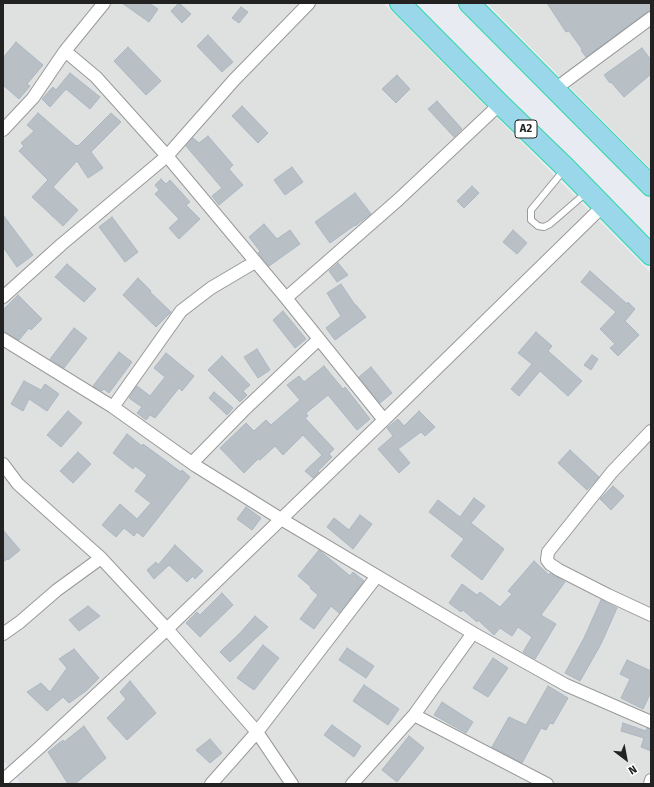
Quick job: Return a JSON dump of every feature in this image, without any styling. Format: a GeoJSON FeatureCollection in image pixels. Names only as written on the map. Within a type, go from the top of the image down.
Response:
{"type":"FeatureCollection","features":[{"type":"Feature","properties":{"kind":"highway","name":"A2"},"geometry":{"type":"LineString","coordinates":[[400,3],[651,255]]}},
{"type":"Feature","properties":{"kind":"highway"},"geometry":{"type":"LineString","coordinates":[[469,3],[651,186]]}},
{"type":"Feature","properties":{"kind":"street"},"geometry":{"type":"LineString","coordinates":[[3,130],[33,98],[65,51],[104,3]]}},
{"type":"Feature","properties":{"kind":"street"},"geometry":{"type":"LineString","coordinates":[[3,297],[62,244],[167,156],[234,80],[308,3]]}},
{"type":"Feature","properties":{"kind":"street"},"geometry":{"type":"LineString","coordinates":[[555,89],[651,18]]}},
{"type":"Feature","properties":{"kind":"street"},"geometry":{"type":"LineString","coordinates":[[65,51],[96,77],[167,156],[286,298],[384,420]]}},
{"type":"Feature","properties":{"kind":"street"},"geometry":{"type":"LineString","coordinates":[[286,298],[398,200],[500,104]]}},
{"type":"Feature","properties":{"kind":"street"},"geometry":{"type":"LineString","coordinates":[[7,780],[39,748],[167,629],[603,206]]}},
{"type":"Feature","properties":{"kind":"street"},"geometry":{"type":"LineString","coordinates":[[113,407],[181,311],[211,288],[255,262]]}},
{"type":"Feature","properties":{"kind":"street"},"geometry":{"type":"LineString","coordinates":[[3,339],[113,407],[192,463],[281,519],[473,634],[566,685],[651,722]]}},
{"type":"Feature","properties":{"kind":"street"},"geometry":{"type":"LineString","coordinates":[[192,463],[243,411],[319,339]]}},
{"type":"Feature","properties":{"kind":"street"},"geometry":{"type":"LineString","coordinates":[[651,431],[612,472],[548,552],[547,560],[559,570],[651,615]]}},
{"type":"Feature","properties":{"kind":"street"},"geometry":{"type":"LineString","coordinates":[[3,464],[18,484],[101,558],[167,629],[257,732],[292,784]]}},
{"type":"Feature","properties":{"kind":"street"},"geometry":{"type":"LineString","coordinates":[[3,634],[20,622],[57,590],[101,558]]}},
{"type":"Feature","properties":{"kind":"street"},"geometry":{"type":"LineString","coordinates":[[211,784],[257,732],[377,576]]}},
{"type":"Feature","properties":{"kind":"street"},"geometry":{"type":"LineString","coordinates":[[352,784],[414,715],[473,634]]}},
{"type":"Feature","properties":{"kind":"street"},"geometry":{"type":"LineString","coordinates":[[414,715],[547,784]]}},
{"type":"Feature","properties":{"kind":"street"},"geometry":{"type":"LineString","coordinates":[[650,784],[651,780]]}},
{"type":"Feature","properties":{"kind":"lane"},"geometry":{"type":"LineString","coordinates":[[566,168],[531,210],[531,220],[538,226],[544,227],[550,224],[588,191]]}},
{"type":"Feature","properties":{"kind":"shaded area"},"geometry":{"type":"Polygon","coordinates":[[[3,3],[383,3],[651,273],[651,784],[21,784],[3,760],[3,3]]]}},
{"type":"Feature","properties":{"kind":"shaded area"},"geometry":{"type":"Polygon","coordinates":[[[487,3],[651,3],[651,169],[487,3]]]}},
{"type":"Feature","properties":{"kind":"building"},"geometry":{"type":"Polygon","coordinates":[[[122,3],[149,3],[158,9],[149,22],[122,3]]]}},
{"type":"Feature","properties":{"kind":"building"},"geometry":{"type":"Polygon","coordinates":[[[179,3],[191,14],[182,23],[171,11],[179,3]]]}},
{"type":"Feature","properties":{"kind":"building"},"geometry":{"type":"Polygon","coordinates":[[[547,3],[651,3],[651,11],[647,12],[586,57],[569,31],[566,32],[547,3]]]}},
{"type":"Feature","properties":{"kind":"building"},"geometry":{"type":"Polygon","coordinates":[[[241,7],[248,12],[239,23],[232,18],[241,7]]]}},
{"type":"Feature","properties":{"kind":"building"},"geometry":{"type":"Polygon","coordinates":[[[208,35],[233,62],[222,72],[197,46],[208,35]]]}},
{"type":"Feature","properties":{"kind":"building"},"geometry":{"type":"Polygon","coordinates":[[[16,42],[43,65],[27,84],[30,86],[19,99],[3,85],[3,58],[16,42]]]}},
{"type":"Feature","properties":{"kind":"building"},"geometry":{"type":"Polygon","coordinates":[[[128,47],[161,81],[146,95],[114,61],[128,47]]]}},
{"type":"Feature","properties":{"kind":"building"},"geometry":{"type":"Polygon","coordinates":[[[642,48],[651,60],[651,74],[624,97],[604,75],[642,48]]]}},
{"type":"Feature","properties":{"kind":"building"},"geometry":{"type":"Polygon","coordinates":[[[70,73],[100,97],[90,109],[66,89],[50,107],[42,99],[53,87],[56,90],[70,73]]]}},
{"type":"Feature","properties":{"kind":"building"},"geometry":{"type":"Polygon","coordinates":[[[397,75],[410,89],[396,103],[382,89],[397,75]]]}},
{"type":"Feature","properties":{"kind":"building"},"geometry":{"type":"Polygon","coordinates":[[[437,101],[462,129],[454,137],[428,109],[437,101]]]}},
{"type":"Feature","properties":{"kind":"building"},"geometry":{"type":"Polygon","coordinates":[[[242,106],[268,133],[258,143],[232,116],[242,106]]]}},
{"type":"Feature","properties":{"kind":"building"},"geometry":{"type":"Polygon","coordinates":[[[38,113],[76,146],[78,146],[111,113],[121,122],[91,152],[103,168],[88,178],[77,161],[53,187],[78,210],[63,226],[32,197],[48,180],[19,151],[24,146],[21,143],[34,131],[27,125],[38,113]]]}},
{"type":"Feature","properties":{"kind":"building"},"geometry":{"type":"Polygon","coordinates":[[[208,136],[233,165],[229,169],[243,185],[219,205],[212,196],[222,188],[186,146],[193,138],[199,143],[208,136]]]}},
{"type":"Feature","properties":{"kind":"building"},"geometry":{"type":"Polygon","coordinates":[[[292,167],[303,182],[285,195],[274,180],[292,167]]]}},
{"type":"Feature","properties":{"kind":"building"},"geometry":{"type":"Polygon","coordinates":[[[161,179],[166,184],[170,180],[190,202],[186,205],[200,219],[179,239],[169,228],[179,219],[155,194],[159,190],[155,185],[161,179]]]}},
{"type":"Feature","properties":{"kind":"building"},"geometry":{"type":"Polygon","coordinates":[[[472,186],[479,193],[464,208],[457,201],[472,186]]]}},
{"type":"Feature","properties":{"kind":"building"},"geometry":{"type":"Polygon","coordinates":[[[355,193],[371,214],[330,243],[315,222],[355,193]]]}},
{"type":"Feature","properties":{"kind":"building"},"geometry":{"type":"Polygon","coordinates":[[[3,215],[33,255],[17,267],[3,247],[3,215]]]}},
{"type":"Feature","properties":{"kind":"building"},"geometry":{"type":"Polygon","coordinates":[[[112,217],[138,252],[125,262],[99,227],[112,217]]]}},
{"type":"Feature","properties":{"kind":"building"},"geometry":{"type":"Polygon","coordinates":[[[264,224],[277,239],[290,230],[300,244],[269,266],[258,253],[260,251],[249,237],[264,224]]]}},
{"type":"Feature","properties":{"kind":"building"},"geometry":{"type":"Polygon","coordinates":[[[513,230],[527,243],[517,254],[503,242],[513,230]]]}},
{"type":"Feature","properties":{"kind":"building"},"geometry":{"type":"Polygon","coordinates":[[[338,263],[348,275],[337,282],[329,271],[338,263]]]}},
{"type":"Feature","properties":{"kind":"building"},"geometry":{"type":"Polygon","coordinates":[[[67,264],[96,289],[84,302],[55,277],[67,264]]]}},
{"type":"Feature","properties":{"kind":"building"},"geometry":{"type":"Polygon","coordinates":[[[590,271],[627,304],[628,302],[635,309],[625,321],[639,335],[618,356],[610,348],[615,344],[600,329],[616,312],[581,282],[590,271]]]}},
{"type":"Feature","properties":{"kind":"building"},"geometry":{"type":"Polygon","coordinates":[[[138,278],[171,312],[156,327],[123,295],[138,278]]]}},
{"type":"Feature","properties":{"kind":"building"},"geometry":{"type":"Polygon","coordinates":[[[341,284],[355,305],[366,317],[335,340],[326,328],[341,316],[327,293],[341,284]]]}},
{"type":"Feature","properties":{"kind":"building"},"geometry":{"type":"Polygon","coordinates":[[[18,295],[42,319],[31,330],[29,328],[19,340],[3,332],[3,310],[18,295]]]}},
{"type":"Feature","properties":{"kind":"building"},"geometry":{"type":"Polygon","coordinates":[[[283,311],[306,339],[295,348],[273,320],[283,311]]]}},
{"type":"Feature","properties":{"kind":"building"},"geometry":{"type":"Polygon","coordinates":[[[74,328],[87,338],[64,368],[50,359],[74,328]]]}},
{"type":"Feature","properties":{"kind":"building"},"geometry":{"type":"Polygon","coordinates":[[[536,332],[552,346],[548,351],[582,381],[568,396],[540,371],[519,396],[511,389],[532,364],[518,353],[536,332]]]}},
{"type":"Feature","properties":{"kind":"building"},"geometry":{"type":"Polygon","coordinates":[[[257,349],[270,370],[258,378],[244,357],[257,349]]]}},
{"type":"Feature","properties":{"kind":"building"},"geometry":{"type":"Polygon","coordinates":[[[119,352],[132,362],[109,393],[104,389],[102,391],[93,386],[119,352]]]}},
{"type":"Feature","properties":{"kind":"building"},"geometry":{"type":"Polygon","coordinates":[[[166,353],[194,376],[182,391],[179,388],[155,418],[150,415],[146,420],[137,413],[142,407],[129,398],[137,386],[150,396],[165,377],[154,368],[166,353]]]}},
{"type":"Feature","properties":{"kind":"building"},"geometry":{"type":"Polygon","coordinates":[[[592,355],[598,359],[591,370],[584,365],[592,355]]]}},
{"type":"Feature","properties":{"kind":"building"},"geometry":{"type":"Polygon","coordinates":[[[222,356],[250,385],[243,391],[247,395],[240,402],[208,370],[222,356]]]}},
{"type":"Feature","properties":{"kind":"building"},"geometry":{"type":"Polygon","coordinates":[[[324,366],[343,389],[345,387],[370,419],[357,430],[328,395],[306,413],[308,416],[305,418],[334,449],[329,454],[332,457],[313,478],[305,471],[322,455],[303,435],[283,455],[275,446],[260,460],[258,459],[244,473],[220,448],[246,423],[254,431],[266,420],[271,425],[300,400],[287,385],[299,376],[304,382],[324,366]]]}},
{"type":"Feature","properties":{"kind":"building"},"geometry":{"type":"Polygon","coordinates":[[[371,367],[392,393],[380,403],[359,377],[371,367]]]}},
{"type":"Feature","properties":{"kind":"building"},"geometry":{"type":"Polygon","coordinates":[[[24,381],[41,390],[45,384],[59,394],[47,411],[29,399],[23,411],[11,404],[24,381]]]}},
{"type":"Feature","properties":{"kind":"building"},"geometry":{"type":"Polygon","coordinates":[[[214,392],[233,408],[227,415],[209,398],[214,392]]]}},
{"type":"Feature","properties":{"kind":"building"},"geometry":{"type":"Polygon","coordinates":[[[68,411],[82,423],[61,447],[47,435],[68,411]]]}},
{"type":"Feature","properties":{"kind":"building"},"geometry":{"type":"Polygon","coordinates":[[[419,411],[435,427],[425,436],[421,432],[398,449],[410,463],[399,473],[378,449],[393,436],[387,428],[398,419],[404,426],[419,411]]]}},
{"type":"Feature","properties":{"kind":"building"},"geometry":{"type":"Polygon","coordinates":[[[127,434],[142,446],[143,444],[190,477],[143,537],[137,532],[134,536],[124,528],[116,537],[102,525],[120,504],[137,519],[151,503],[135,491],[147,475],[135,466],[133,469],[113,453],[127,434]]]}},
{"type":"Feature","properties":{"kind":"building"},"geometry":{"type":"Polygon","coordinates":[[[570,450],[599,477],[587,490],[558,463],[570,450]]]}},
{"type":"Feature","properties":{"kind":"building"},"geometry":{"type":"Polygon","coordinates":[[[78,452],[91,464],[73,483],[60,471],[78,452]]]}},
{"type":"Feature","properties":{"kind":"building"},"geometry":{"type":"Polygon","coordinates":[[[613,486],[624,496],[611,510],[600,499],[613,486]]]}},
{"type":"Feature","properties":{"kind":"building"},"geometry":{"type":"Polygon","coordinates":[[[474,498],[485,506],[471,523],[504,549],[482,580],[451,556],[464,539],[429,512],[438,500],[460,517],[474,498]]]}},
{"type":"Feature","properties":{"kind":"building"},"geometry":{"type":"Polygon","coordinates":[[[246,507],[261,518],[252,530],[237,519],[246,507]]]}},
{"type":"Feature","properties":{"kind":"building"},"geometry":{"type":"Polygon","coordinates":[[[360,515],[372,524],[353,549],[327,527],[334,518],[349,530],[360,515]]]}},
{"type":"Feature","properties":{"kind":"building"},"geometry":{"type":"Polygon","coordinates":[[[3,530],[20,550],[8,560],[7,559],[3,562],[3,530]]]}},
{"type":"Feature","properties":{"kind":"building"},"geometry":{"type":"Polygon","coordinates":[[[175,545],[203,571],[195,579],[193,576],[187,582],[169,565],[154,579],[147,570],[156,562],[158,565],[175,545]]]}},
{"type":"Feature","properties":{"kind":"building"},"geometry":{"type":"Polygon","coordinates":[[[319,550],[350,576],[353,572],[364,581],[339,613],[331,606],[314,629],[300,619],[318,595],[298,576],[319,550]]]}},
{"type":"Feature","properties":{"kind":"building"},"geometry":{"type":"Polygon","coordinates":[[[534,561],[549,575],[550,573],[565,582],[541,615],[556,624],[535,659],[523,652],[532,637],[518,627],[512,636],[500,628],[494,635],[478,620],[477,622],[463,610],[461,612],[449,603],[462,584],[477,595],[480,592],[500,607],[512,594],[508,591],[534,561]]]}},
{"type":"Feature","properties":{"kind":"building"},"geometry":{"type":"Polygon","coordinates":[[[222,593],[233,605],[200,637],[186,623],[197,612],[200,615],[222,593]]]}},
{"type":"Feature","properties":{"kind":"building"},"geometry":{"type":"Polygon","coordinates":[[[601,600],[617,608],[601,644],[580,681],[565,673],[584,638],[601,600]]]}},
{"type":"Feature","properties":{"kind":"building"},"geometry":{"type":"Polygon","coordinates":[[[88,606],[100,616],[79,631],[69,620],[88,606]]]}},
{"type":"Feature","properties":{"kind":"building"},"geometry":{"type":"Polygon","coordinates":[[[255,616],[268,627],[230,662],[220,652],[255,616]]]}},
{"type":"Feature","properties":{"kind":"building"},"geometry":{"type":"Polygon","coordinates":[[[263,645],[279,658],[254,690],[237,678],[263,645]]]}},
{"type":"Feature","properties":{"kind":"building"},"geometry":{"type":"Polygon","coordinates":[[[347,648],[374,666],[366,678],[339,660],[347,648]]]}},
{"type":"Feature","properties":{"kind":"building"},"geometry":{"type":"Polygon","coordinates":[[[74,649],[99,678],[86,691],[69,703],[63,697],[47,711],[27,692],[41,683],[50,692],[67,668],[59,659],[74,649]]]}},
{"type":"Feature","properties":{"kind":"building"},"geometry":{"type":"Polygon","coordinates":[[[493,658],[508,668],[488,697],[473,688],[493,658]]]}},
{"type":"Feature","properties":{"kind":"building"},"geometry":{"type":"Polygon","coordinates":[[[627,660],[651,671],[651,692],[643,709],[621,698],[630,679],[620,674],[627,660]]]}},
{"type":"Feature","properties":{"kind":"building"},"geometry":{"type":"Polygon","coordinates":[[[130,681],[156,713],[127,740],[107,718],[126,699],[120,692],[130,681]]]}},
{"type":"Feature","properties":{"kind":"building"},"geometry":{"type":"Polygon","coordinates":[[[364,685],[399,709],[388,725],[353,701],[364,685]]]}},
{"type":"Feature","properties":{"kind":"building"},"geometry":{"type":"Polygon","coordinates":[[[548,686],[568,698],[553,724],[550,723],[546,730],[541,728],[522,763],[492,747],[509,717],[526,725],[548,686]]]}},
{"type":"Feature","properties":{"kind":"building"},"geometry":{"type":"Polygon","coordinates":[[[442,702],[473,722],[466,733],[434,715],[442,702]]]}},
{"type":"Feature","properties":{"kind":"building"},"geometry":{"type":"Polygon","coordinates":[[[623,723],[646,731],[647,728],[651,729],[651,751],[641,747],[644,738],[621,731],[623,723]]]}},
{"type":"Feature","properties":{"kind":"building"},"geometry":{"type":"Polygon","coordinates":[[[332,725],[361,746],[354,757],[324,735],[332,725]]]}},
{"type":"Feature","properties":{"kind":"building"},"geometry":{"type":"Polygon","coordinates":[[[84,726],[106,758],[75,784],[68,784],[48,752],[63,740],[64,742],[84,726]]]}},
{"type":"Feature","properties":{"kind":"building"},"geometry":{"type":"Polygon","coordinates":[[[409,736],[424,748],[397,782],[382,770],[409,736]]]}},
{"type":"Feature","properties":{"kind":"building"},"geometry":{"type":"Polygon","coordinates":[[[210,739],[222,753],[210,763],[196,750],[210,739]]]}}]}
